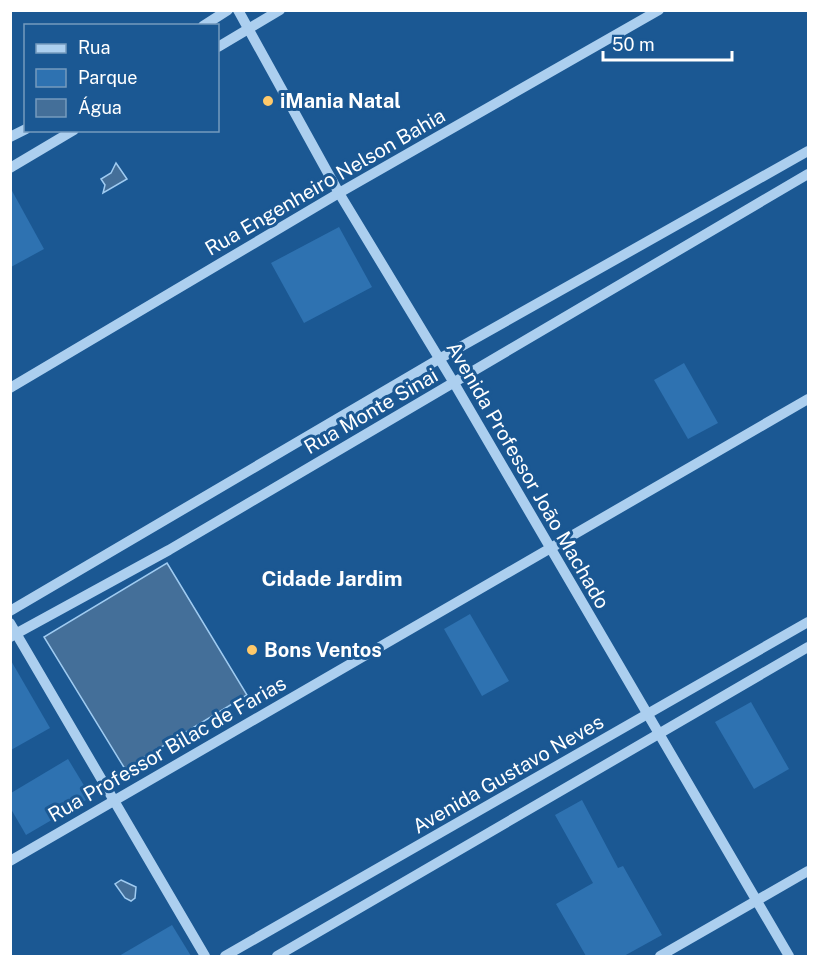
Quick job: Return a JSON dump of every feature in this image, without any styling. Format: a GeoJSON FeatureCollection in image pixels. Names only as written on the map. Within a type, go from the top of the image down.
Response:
{"type":"FeatureCollection","features":[{"type":"Feature","properties":{"kind":"street"},"geometry":{"type":"LineString","coordinates":[[206,24],[228,10]]}},
{"type":"Feature","properties":{"kind":"street","name":"Avenida Professor João Machado"},"geometry":{"type":"LineString","coordinates":[[238,10],[339,193],[454,383],[789,957]]}},
{"type":"Feature","properties":{"kind":"street"},"geometry":{"type":"LineString","coordinates":[[219,46],[280,10]]}},
{"type":"Feature","properties":{"kind":"street","name":"Rua Engenheiro Nelson Bahia"},"geometry":{"type":"LineString","coordinates":[[10,388],[339,193],[659,10]]}},
{"type":"Feature","properties":{"kind":"street"},"geometry":{"type":"LineString","coordinates":[[10,137],[24,130]]}},
{"type":"Feature","properties":{"kind":"street"},"geometry":{"type":"LineString","coordinates":[[10,168],[72,132]]}},
{"type":"Feature","properties":{"kind":"street","name":"Rua Monte Sinai"},"geometry":{"type":"LineString","coordinates":[[10,611],[439,359],[808,151]]}},
{"type":"Feature","properties":{"kind":"street","name":"Rua Monte Sinai"},"geometry":{"type":"LineString","coordinates":[[14,635],[169,550],[808,174]]}},
{"type":"Feature","properties":{"kind":"street","name":"Rua Professor Bilac de Farias"},"geometry":{"type":"LineString","coordinates":[[10,861],[808,399]]}},
{"type":"Feature","properties":{"kind":"street"},"geometry":{"type":"LineString","coordinates":[[10,622],[14,635],[205,957]]}},
{"type":"Feature","properties":{"kind":"street","name":"Avenida Gustavo Neves"},"geometry":{"type":"LineString","coordinates":[[225,957],[808,622]]}},
{"type":"Feature","properties":{"kind":"street","name":"Avenida Gustavo Neves"},"geometry":{"type":"LineString","coordinates":[[277,957],[808,647]]}},
{"type":"Feature","properties":{"kind":"street"},"geometry":{"type":"LineString","coordinates":[[660,957],[808,871]]}},
{"type":"Feature","properties":{"kind":"green space"},"geometry":{"type":"Polygon","coordinates":[[[10,189],[44,249],[11,267],[10,189]]]}},
{"type":"Feature","properties":{"kind":"green space"},"geometry":{"type":"Polygon","coordinates":[[[339,227],[372,287],[304,323],[271,263],[339,227]]]}},
{"type":"Feature","properties":{"kind":"green space"},"geometry":{"type":"Polygon","coordinates":[[[684,363],[718,423],[688,439],[654,380],[684,363]]]}},
{"type":"Feature","properties":{"kind":"green space"},"geometry":{"type":"Polygon","coordinates":[[[470,614],[509,681],[482,696],[444,629],[470,614]]]}},
{"type":"Feature","properties":{"kind":"green space"},"geometry":{"type":"Polygon","coordinates":[[[10,659],[50,728],[11,750],[10,750],[10,659]]]}},
{"type":"Feature","properties":{"kind":"green space"},"geometry":{"type":"Polygon","coordinates":[[[751,702],[789,769],[754,789],[715,722],[751,702]]]}},
{"type":"Feature","properties":{"kind":"green space"},"geometry":{"type":"Polygon","coordinates":[[[68,759],[91,797],[26,835],[11,809],[11,793],[68,759]]]}},
{"type":"Feature","properties":{"kind":"green space"},"geometry":{"type":"Polygon","coordinates":[[[582,800],[618,868],[623,866],[662,935],[624,956],[586,956],[556,904],[593,883],[555,815],[582,800]]]}},
{"type":"Feature","properties":{"kind":"green space"},"geometry":{"type":"Polygon","coordinates":[[[172,925],[191,956],[119,956],[172,925]]]}},
{"type":"Feature","properties":{"kind":"water"},"geometry":{"type":"Polygon","coordinates":[[[116,163],[127,179],[103,193],[105,185],[101,179],[111,173],[116,163]]]}},
{"type":"Feature","properties":{"kind":"water"},"geometry":{"type":"Polygon","coordinates":[[[167,563],[247,695],[125,769],[44,637],[167,563]]]}},
{"type":"Feature","properties":{"kind":"water"},"geometry":{"type":"Polygon","coordinates":[[[121,880],[136,887],[135,898],[131,901],[125,898],[115,884],[121,880]]]}},
{"type":"Feature","properties":{"kind":"place","name":"iMania Natal"},"geometry":{"type":"Point","coordinates":[268,101]}},
{"type":"Feature","properties":{"kind":"place","name":"Bons Ventos"},"geometry":{"type":"Point","coordinates":[252,650]}},
{"type":"Feature","properties":{"kind":"district","name":"Cidade Jardim"},"geometry":{"type":"Point","coordinates":[332,578]}}]}
